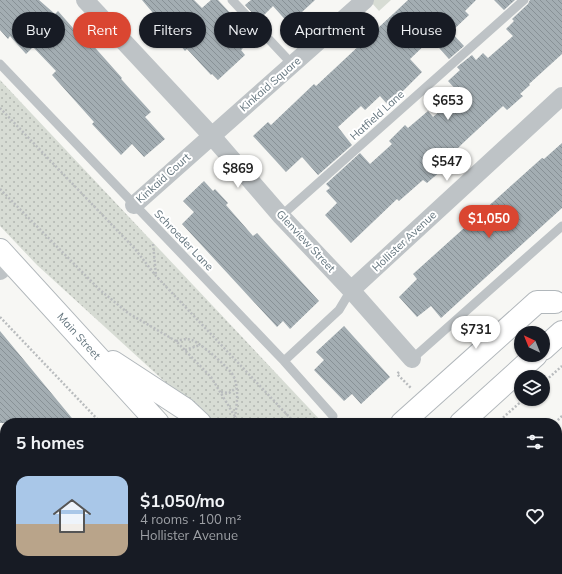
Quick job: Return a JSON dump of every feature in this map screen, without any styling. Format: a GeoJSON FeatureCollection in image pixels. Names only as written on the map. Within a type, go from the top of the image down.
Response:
{"type":"FeatureCollection","features":[{"type":"Feature","properties":{"kind":"street","name":"Glenview Street"},"geometry":{"type":"LineString","coordinates":[[85,0],[211,135],[281,216],[351,290],[412,358]]}},
{"type":"Feature","properties":{"kind":"street","name":"Kinkaid Square"},"geometry":{"type":"LineString","coordinates":[[211,135],[365,0]]}},
{"type":"Feature","properties":{"kind":"street","name":"Hollister Avenue"},"geometry":{"type":"LineString","coordinates":[[351,290],[562,96]]}},
{"type":"Feature","properties":{"kind":"street","name":"Kinkaid Court"},"geometry":{"type":"LineString","coordinates":[[134,205],[211,135]]}},
{"type":"Feature","properties":{"kind":"street","name":"Main Street"},"geometry":{"type":"LineString","coordinates":[[4,261],[87,344],[154,418]]}},
{"type":"Feature","properties":{"kind":"street"},"geometry":{"type":"LineString","coordinates":[[408,418],[537,302],[559,299]]}},
{"type":"Feature","properties":{"kind":"street"},"geometry":{"type":"LineString","coordinates":[[425,418],[559,299]]}},
{"type":"Feature","properties":{"kind":"street"},"geometry":{"type":"LineString","coordinates":[[550,343],[562,332]]}},
{"type":"Feature","properties":{"kind":"street"},"geometry":{"type":"LineString","coordinates":[[87,344],[185,410],[194,418]]}},
{"type":"Feature","properties":{"kind":"street"},"geometry":{"type":"LineString","coordinates":[[466,418],[528,362]]}},
{"type":"Feature","properties":{"kind":"lane"},"geometry":{"type":"LineString","coordinates":[[232,0],[292,65]]}},
{"type":"Feature","properties":{"kind":"lane","name":"Hatfield Lane"},"geometry":{"type":"LineString","coordinates":[[281,216],[524,0]]}},
{"type":"Feature","properties":{"kind":"lane","name":"Schroeder Lane"},"geometry":{"type":"LineString","coordinates":[[0,64],[284,361],[333,416]]}},
{"type":"Feature","properties":{"kind":"lane"},"geometry":{"type":"LineString","coordinates":[[412,358],[562,226]]}},
{"type":"Feature","properties":{"kind":"lane"},"geometry":{"type":"LineString","coordinates":[[284,361],[339,310],[351,290]]}},
{"type":"Feature","properties":{"kind":"path"},"geometry":{"type":"LineString","coordinates":[[0,108],[135,249],[156,276],[290,418]]}},
{"type":"Feature","properties":{"kind":"path"},"geometry":{"type":"LineString","coordinates":[[0,189],[100,290],[128,313],[176,341],[211,377],[235,417]]}},
{"type":"Feature","properties":{"kind":"path"},"geometry":{"type":"LineString","coordinates":[[152,224],[152,240],[157,270],[156,276]]}},
{"type":"Feature","properties":{"kind":"path"},"geometry":{"type":"LineString","coordinates":[[0,317],[96,418]]}},
{"type":"Feature","properties":{"kind":"path"},"geometry":{"type":"LineString","coordinates":[[176,341],[184,339],[192,340],[227,367],[234,376],[238,396],[235,417]]}},
{"type":"Feature","properties":{"kind":"path"},"geometry":{"type":"LineString","coordinates":[[185,350],[200,345]]}},
{"type":"Feature","properties":{"kind":"path"},"geometry":{"type":"LineString","coordinates":[[550,376],[562,366]]}},
{"type":"Feature","properties":{"kind":"path"},"geometry":{"type":"LineString","coordinates":[[220,392],[230,392],[236,388]]}},
{"type":"Feature","properties":{"kind":"path"},"geometry":{"type":"LineString","coordinates":[[503,418],[516,406]]}},
{"type":"Feature","properties":{"kind":"shaded area"},"geometry":{"type":"Polygon","coordinates":[[[373,0],[391,0],[379,11],[371,2],[373,0]]]}},
{"type":"Feature","properties":{"kind":"shaded area"},"geometry":{"type":"Polygon","coordinates":[[[0,80],[318,418],[205,418],[37,265],[0,226],[0,80]]]}},
{"type":"Feature","properties":{"kind":"building"},"geometry":{"type":"Polygon","coordinates":[[[0,0],[39,0],[53,12],[12,12],[12,38],[10,36],[8,39],[0,30],[0,0]]]}},
{"type":"Feature","properties":{"kind":"building"},"geometry":{"type":"Polygon","coordinates":[[[142,0],[194,0],[202,8],[211,0],[218,0],[229,12],[214,12],[214,48],[243,48],[241,50],[245,55],[218,80],[212,74],[211,75],[187,49],[185,51],[182,48],[206,48],[206,12],[152,12],[142,0]]]}},
{"type":"Feature","properties":{"kind":"building"},"geometry":{"type":"Polygon","coordinates":[[[251,0],[315,0],[302,12],[280,12],[280,14],[273,6],[267,12],[252,12],[245,5],[251,0]]]}},
{"type":"Feature","properties":{"kind":"building"},"geometry":{"type":"Polygon","coordinates":[[[408,0],[476,0],[465,11],[469,15],[456,27],[456,12],[395,12],[408,0]]]}},
{"type":"Feature","properties":{"kind":"building"},"geometry":{"type":"Polygon","coordinates":[[[494,0],[515,0],[504,10],[494,0]]]}},
{"type":"Feature","properties":{"kind":"building"},"geometry":{"type":"Polygon","coordinates":[[[530,0],[562,0],[562,54],[529,84],[530,85],[520,94],[523,96],[507,110],[503,106],[463,143],[439,167],[442,170],[427,183],[423,180],[399,201],[397,199],[351,243],[325,215],[337,203],[326,191],[330,188],[326,184],[360,153],[370,164],[392,144],[389,141],[405,125],[408,128],[428,111],[433,117],[460,94],[448,81],[460,70],[457,67],[472,55],[476,60],[483,53],[488,58],[513,36],[506,29],[514,21],[512,19],[528,4],[530,0]]]}},
{"type":"Feature","properties":{"kind":"building"},"geometry":{"type":"Polygon","coordinates":[[[65,19],[73,28],[73,48],[95,48],[151,112],[145,117],[165,139],[144,157],[132,144],[121,155],[92,124],[94,122],[52,75],[56,71],[34,48],[65,48],[65,19]]]}},
{"type":"Feature","properties":{"kind":"building"},"geometry":{"type":"Polygon","coordinates":[[[387,20],[387,48],[422,48],[410,59],[422,72],[388,105],[380,96],[365,110],[361,106],[338,127],[352,145],[318,175],[302,157],[286,172],[253,136],[268,122],[271,125],[314,84],[316,86],[357,48],[379,48],[379,27],[387,20]]]}},
{"type":"Feature","properties":{"kind":"building"},"geometry":{"type":"Polygon","coordinates":[[[456,37],[464,46],[449,59],[439,48],[456,48],[456,37]]]}},
{"type":"Feature","properties":{"kind":"building"},"geometry":{"type":"Polygon","coordinates":[[[21,48],[32,48],[26,54],[21,48]]]}},
{"type":"Feature","properties":{"kind":"building"},"geometry":{"type":"Polygon","coordinates":[[[562,143],[562,208],[441,318],[431,306],[417,317],[399,297],[417,279],[413,274],[542,158],[544,159],[562,143]]]}},
{"type":"Feature","properties":{"kind":"building"},"geometry":{"type":"Polygon","coordinates":[[[204,181],[213,191],[215,189],[228,203],[226,205],[253,236],[257,233],[319,301],[290,329],[283,321],[277,327],[182,224],[194,212],[183,201],[204,181]]]}},
{"type":"Feature","properties":{"kind":"building"},"geometry":{"type":"Polygon","coordinates":[[[344,326],[390,377],[361,404],[352,394],[344,401],[314,370],[324,360],[316,352],[344,326]]]}},
{"type":"Feature","properties":{"kind":"building"},"geometry":{"type":"Polygon","coordinates":[[[0,331],[72,418],[0,418],[0,331]]]}}]}
